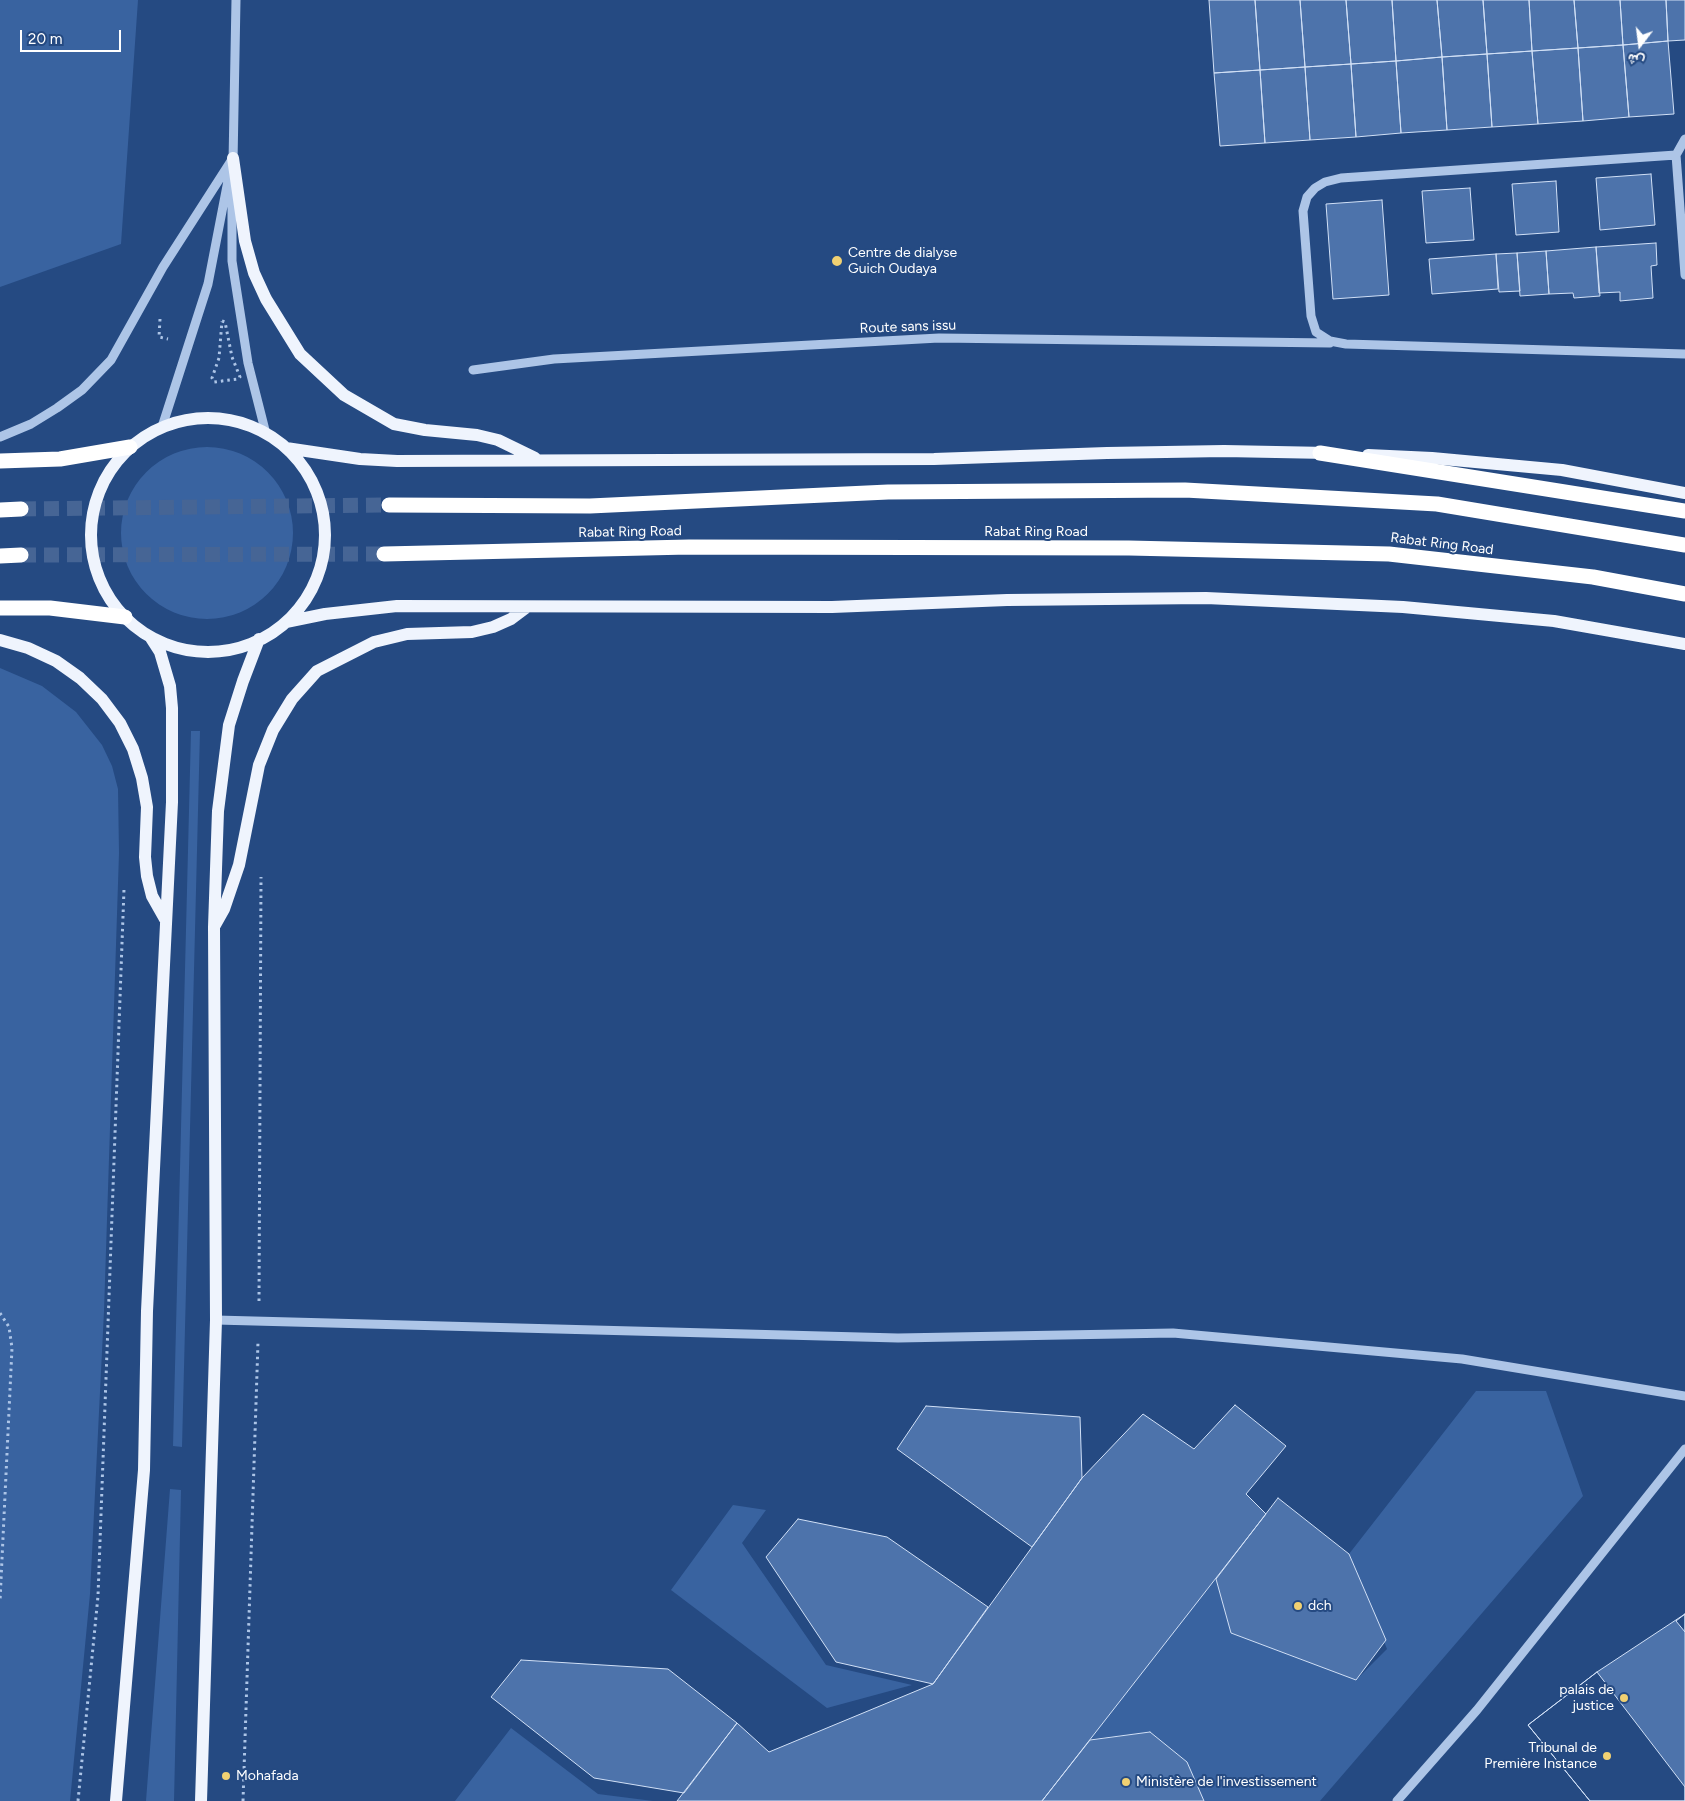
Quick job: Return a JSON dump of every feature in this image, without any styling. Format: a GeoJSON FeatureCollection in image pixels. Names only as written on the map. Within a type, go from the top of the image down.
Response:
{"type":"FeatureCollection","features":[{"type":"Feature","properties":{"kind":"highway"},"geometry":{"type":"LineString","coordinates":[[0,461],[60,459],[130,447]]}},
{"type":"Feature","properties":{"kind":"highway"},"geometry":{"type":"LineString","coordinates":[[1320,453],[1685,511]]}},
{"type":"Feature","properties":{"kind":"highway","name":"Rabat Ring Road"},"geometry":{"type":"LineString","coordinates":[[389,505],[590,506],[888,492],[1184,490],[1436,504],[1685,545]]}},
{"type":"Feature","properties":{"kind":"highway"},"geometry":{"type":"LineString","coordinates":[[0,510],[21,509]]}},
{"type":"Feature","properties":{"kind":"highway","name":"Rabat Ring Road"},"geometry":{"type":"LineString","coordinates":[[384,554],[689,547],[1129,548],[1389,554],[1593,577],[1685,594]]}},
{"type":"Feature","properties":{"kind":"highway"},"geometry":{"type":"LineString","coordinates":[[0,556],[20,555]]}},
{"type":"Feature","properties":{"kind":"highway"},"geometry":{"type":"LineString","coordinates":[[0,608],[50,608],[125,617]]}},
{"type":"Feature","properties":{"kind":"main road"},"geometry":{"type":"LineString","coordinates":[[232,158],[245,241],[254,272],[266,300],[300,354],[344,396],[394,424],[424,430],[477,435],[498,440],[537,459]]}},
{"type":"Feature","properties":{"kind":"main road"},"geometry":{"type":"LineString","coordinates":[[116,1801],[144,1470],[147,1312],[172,802],[172,708],[166,669],[160,652],[150,638],[125,617],[105,591],[94,562],[90,530],[96,499],[106,478],[130,447],[162,427],[204,418],[226,419],[247,424],[286,448],[305,468],[318,493],[326,521],[326,540],[319,577],[305,601],[286,622],[259,639],[232,648],[204,651],[177,647],[150,638]]}},
{"type":"Feature","properties":{"kind":"main road"},"geometry":{"type":"LineString","coordinates":[[286,448],[360,459],[934,459],[1107,452],[1320,453],[1432,458],[1562,470],[1685,493]]}},
{"type":"Feature","properties":{"kind":"main road"},"geometry":{"type":"LineString","coordinates":[[286,622],[325,614],[397,606],[832,607],[1007,600],[1206,598],[1403,606],[1554,621],[1685,644]]}},
{"type":"Feature","properties":{"kind":"main road"},"geometry":{"type":"LineString","coordinates":[[214,927],[224,909],[239,864],[259,765],[273,730],[292,699],[318,671],[374,642],[406,634],[472,632],[492,627],[511,619],[528,606]]}},
{"type":"Feature","properties":{"kind":"main road"},"geometry":{"type":"LineString","coordinates":[[201,1801],[216,1320],[214,927],[218,811],[222,768],[235,702],[259,639]]}},
{"type":"Feature","properties":{"kind":"main road"},"geometry":{"type":"LineString","coordinates":[[0,640],[28,648],[56,661],[80,678],[120,723],[133,750],[142,778],[147,807],[145,857],[147,876],[152,896],[166,921]]}},
{"type":"Feature","properties":{"kind":"street"},"geometry":{"type":"LineString","coordinates":[[236,0],[232,158],[232,261],[248,363],[266,434]]}},
{"type":"Feature","properties":{"kind":"street"},"geometry":{"type":"LineString","coordinates":[[1685,138],[1676,155],[1684,227],[1685,275]]}},
{"type":"Feature","properties":{"kind":"street"},"geometry":{"type":"LineString","coordinates":[[1676,155],[1341,178],[1320,184],[1310,192],[1303,211],[1312,316],[1316,332],[1323,338],[1346,344],[1685,354]]}},
{"type":"Feature","properties":{"kind":"street"},"geometry":{"type":"LineString","coordinates":[[162,427],[208,284],[232,158]]}},
{"type":"Feature","properties":{"kind":"street"},"geometry":{"type":"LineString","coordinates":[[0,437],[31,424],[57,408],[82,390],[111,360],[163,267],[232,158]]}},
{"type":"Feature","properties":{"kind":"street","name":"Route sans issu"},"geometry":{"type":"LineString","coordinates":[[473,370],[554,359],[939,338],[1346,344]]}},
{"type":"Feature","properties":{"kind":"street"},"geometry":{"type":"LineString","coordinates":[[216,1320],[898,1338],[1173,1333],[1462,1359],[1685,1396]]}},
{"type":"Feature","properties":{"kind":"street"},"geometry":{"type":"LineString","coordinates":[[1397,1801],[1477,1710],[1685,1449]]}},
{"type":"Feature","properties":{"kind":"path"},"geometry":{"type":"LineString","coordinates":[[243,1801],[259,1320],[261,873]]}},
{"type":"Feature","properties":{"kind":"path"},"geometry":{"type":"LineString","coordinates":[[78,1801],[98,1596],[124,879]]}},
{"type":"Feature","properties":{"kind":"path"},"geometry":{"type":"LineString","coordinates":[[0,1313],[9,1326],[12,1348],[0,1601]]}},
{"type":"Feature","properties":{"kind":"shaded area"},"geometry":{"type":"Polygon","coordinates":[[[0,0],[138,0],[121,244],[0,287],[0,0]]]}},
{"type":"Feature","properties":{"kind":"shaded area"},"geometry":{"type":"Polygon","coordinates":[[[207,447],[224,449],[240,454],[268,472],[286,500],[291,516],[293,533],[291,550],[286,566],[268,594],[240,612],[224,617],[207,619],[190,617],[174,612],[146,594],[128,566],[123,550],[121,533],[123,516],[128,500],[146,472],[174,454],[190,449],[207,447]]]}},
{"type":"Feature","properties":{"kind":"shaded area"},"geometry":{"type":"Polygon","coordinates":[[[0,668],[42,686],[76,712],[102,745],[112,766],[118,789],[119,853],[104,1311],[90,1594],[70,1801],[0,1801],[0,668]]]}},
{"type":"Feature","properties":{"kind":"shaded area"},"geometry":{"type":"Polygon","coordinates":[[[191,731],[200,731],[182,1447],[173,1446],[191,731]]]}},
{"type":"Feature","properties":{"kind":"shaded area"},"geometry":{"type":"Polygon","coordinates":[[[1476,1391],[1546,1391],[1583,1496],[1320,1801],[1204,1801],[1150,1732],[1083,1740],[1216,1579],[1231,1633],[1356,1680],[1387,1649],[1349,1554],[1476,1391]]]}},
{"type":"Feature","properties":{"kind":"shaded area"},"geometry":{"type":"Polygon","coordinates":[[[170,1489],[181,1490],[174,1801],[146,1801],[170,1489]]]}},
{"type":"Feature","properties":{"kind":"shaded area"},"geometry":{"type":"Polygon","coordinates":[[[733,1505],[766,1510],[742,1543],[826,1665],[912,1685],[827,1708],[671,1590],[733,1505]]]}},
{"type":"Feature","properties":{"kind":"shaded area"},"geometry":{"type":"Polygon","coordinates":[[[511,1728],[598,1794],[653,1801],[455,1801],[511,1728]]]}},
{"type":"Feature","properties":{"kind":"building"},"geometry":{"type":"Polygon","coordinates":[[[1209,0],[1255,0],[1260,70],[1214,73],[1209,0]]]}},
{"type":"Feature","properties":{"kind":"building"},"geometry":{"type":"Polygon","coordinates":[[[1255,0],[1300,0],[1305,67],[1260,70],[1255,0]]]}},
{"type":"Feature","properties":{"kind":"building"},"geometry":{"type":"Polygon","coordinates":[[[1300,0],[1346,0],[1351,64],[1305,67],[1300,0]]]}},
{"type":"Feature","properties":{"kind":"building"},"geometry":{"type":"Polygon","coordinates":[[[1346,0],[1392,0],[1396,61],[1351,64],[1346,0]]]}},
{"type":"Feature","properties":{"kind":"building"},"geometry":{"type":"Polygon","coordinates":[[[1392,0],[1437,0],[1442,57],[1396,61],[1392,0]]]}},
{"type":"Feature","properties":{"kind":"building"},"geometry":{"type":"Polygon","coordinates":[[[1437,0],[1483,0],[1487,54],[1442,57],[1437,0]]]}},
{"type":"Feature","properties":{"kind":"building"},"geometry":{"type":"Polygon","coordinates":[[[1483,0],[1529,0],[1532,51],[1487,54],[1483,0]]]}},
{"type":"Feature","properties":{"kind":"building"},"geometry":{"type":"Polygon","coordinates":[[[1529,0],[1574,0],[1578,48],[1532,51],[1529,0]]]}},
{"type":"Feature","properties":{"kind":"building"},"geometry":{"type":"Polygon","coordinates":[[[1574,0],[1620,0],[1623,45],[1578,48],[1574,0]]]}},
{"type":"Feature","properties":{"kind":"building"},"geometry":{"type":"Polygon","coordinates":[[[1620,0],[1666,0],[1668,41],[1623,45],[1620,0]]]}},
{"type":"Feature","properties":{"kind":"building"},"geometry":{"type":"Polygon","coordinates":[[[1666,0],[1685,0],[1685,40],[1668,41],[1666,0]]]}},
{"type":"Feature","properties":{"kind":"building"},"geometry":{"type":"Polygon","coordinates":[[[1668,41],[1674,114],[1629,117],[1623,45],[1668,41]]]}},
{"type":"Feature","properties":{"kind":"building"},"geometry":{"type":"Polygon","coordinates":[[[1623,45],[1629,117],[1583,121],[1578,48],[1623,45]]]}},
{"type":"Feature","properties":{"kind":"building"},"geometry":{"type":"Polygon","coordinates":[[[1578,48],[1583,121],[1538,124],[1532,51],[1578,48]]]}},
{"type":"Feature","properties":{"kind":"building"},"geometry":{"type":"Polygon","coordinates":[[[1532,51],[1538,124],[1492,127],[1487,54],[1532,51]]]}},
{"type":"Feature","properties":{"kind":"building"},"geometry":{"type":"Polygon","coordinates":[[[1487,54],[1492,127],[1447,130],[1442,57],[1487,54]]]}},
{"type":"Feature","properties":{"kind":"building"},"geometry":{"type":"Polygon","coordinates":[[[1442,57],[1447,130],[1401,133],[1396,61],[1442,57]]]}},
{"type":"Feature","properties":{"kind":"building"},"geometry":{"type":"Polygon","coordinates":[[[1396,61],[1401,133],[1356,137],[1351,64],[1396,61]]]}},
{"type":"Feature","properties":{"kind":"building"},"geometry":{"type":"Polygon","coordinates":[[[1351,64],[1356,137],[1310,140],[1305,67],[1351,64]]]}},
{"type":"Feature","properties":{"kind":"building"},"geometry":{"type":"Polygon","coordinates":[[[1305,67],[1310,140],[1265,143],[1260,70],[1305,67]]]}},
{"type":"Feature","properties":{"kind":"building"},"geometry":{"type":"Polygon","coordinates":[[[1260,70],[1265,143],[1220,146],[1214,73],[1260,70]]]}},
{"type":"Feature","properties":{"kind":"building"},"geometry":{"type":"Polygon","coordinates":[[[1651,174],[1655,225],[1600,230],[1596,178],[1651,174]]]}},
{"type":"Feature","properties":{"kind":"building"},"geometry":{"type":"Polygon","coordinates":[[[1556,181],[1559,232],[1516,235],[1512,184],[1556,181]]]}},
{"type":"Feature","properties":{"kind":"building"},"geometry":{"type":"Polygon","coordinates":[[[1470,188],[1474,240],[1426,243],[1422,191],[1470,188]]]}},
{"type":"Feature","properties":{"kind":"building"},"geometry":{"type":"Polygon","coordinates":[[[1382,200],[1389,295],[1333,299],[1326,204],[1382,200]]]}},
{"type":"Feature","properties":{"kind":"building"},"geometry":{"type":"Polygon","coordinates":[[[1656,243],[1657,265],[1651,266],[1653,298],[1620,301],[1620,292],[1599,293],[1596,247],[1656,243]]]}},
{"type":"Feature","properties":{"kind":"building"},"geometry":{"type":"Polygon","coordinates":[[[1596,247],[1600,296],[1574,298],[1573,293],[1549,294],[1546,251],[1596,247]]]}},
{"type":"Feature","properties":{"kind":"building"},"geometry":{"type":"Polygon","coordinates":[[[1546,251],[1549,294],[1520,296],[1517,253],[1546,251]]]}},
{"type":"Feature","properties":{"kind":"building"},"geometry":{"type":"Polygon","coordinates":[[[1517,253],[1520,291],[1499,292],[1496,254],[1517,253]]]}},
{"type":"Feature","properties":{"kind":"building"},"geometry":{"type":"Polygon","coordinates":[[[1496,254],[1498,289],[1432,294],[1429,259],[1496,254]]]}},
{"type":"Feature","properties":{"kind":"building"},"geometry":{"type":"Polygon","coordinates":[[[1235,1405],[1286,1446],[1246,1494],[1266,1514],[1042,1801],[677,1801],[737,1723],[769,1752],[933,1684],[1082,1478],[1143,1414],[1194,1449],[1235,1405]]]}},
{"type":"Feature","properties":{"kind":"building"},"geometry":{"type":"Polygon","coordinates":[[[926,1406],[1080,1417],[1082,1478],[1032,1547],[897,1449],[926,1406]]]}},
{"type":"Feature","properties":{"kind":"building","name":"dch"},"geometry":{"type":"Polygon","coordinates":[[[1278,1498],[1349,1554],[1386,1640],[1356,1680],[1231,1633],[1216,1579],[1278,1498]]]}},
{"type":"Feature","properties":{"kind":"building"},"geometry":{"type":"Polygon","coordinates":[[[798,1519],[887,1537],[988,1607],[933,1684],[836,1662],[766,1557],[798,1519]]]}},
{"type":"Feature","properties":{"kind":"building"},"geometry":{"type":"Polygon","coordinates":[[[1685,1614],[1685,1632],[1676,1621],[1685,1614]]]}},
{"type":"Feature","properties":{"kind":"building","name":"palais de justice"},"geometry":{"type":"Polygon","coordinates":[[[1685,1614],[1685,1801],[1590,1801],[1528,1725],[1597,1672],[1685,1614]]]}},
{"type":"Feature","properties":{"kind":"building"},"geometry":{"type":"Polygon","coordinates":[[[521,1660],[668,1669],[737,1723],[684,1793],[594,1778],[491,1697],[521,1660]]]}},
{"type":"Feature","properties":{"kind":"building","name":"Tribunal de Première Instance"},"geometry":{"type":"Polygon","coordinates":[[[1597,1672],[1685,1787],[1685,1801],[1590,1801],[1528,1725],[1597,1672]]]}},
{"type":"Feature","properties":{"kind":"building","name":"Ministère de l'investissement"},"geometry":{"type":"Polygon","coordinates":[[[1150,1732],[1187,1762],[1204,1801],[1042,1801],[1090,1740],[1150,1732]]]}},
{"type":"Feature","properties":{"kind":"tunnel"},"geometry":{"type":"LineString","coordinates":[[21,509],[389,505]]}},
{"type":"Feature","properties":{"kind":"tunnel"},"geometry":{"type":"LineString","coordinates":[[21,555],[384,554]]}},
{"type":"Feature","properties":{"kind":"place","name":"Centre de dialyse Guich Oudaya"},"geometry":{"type":"Point","coordinates":[837,261]}},
{"type":"Feature","properties":{"kind":"place","name":"dch"},"geometry":{"type":"Point","coordinates":[1298,1606]}},
{"type":"Feature","properties":{"kind":"place","name":"palais de justice"},"geometry":{"type":"Point","coordinates":[1624,1698]}},
{"type":"Feature","properties":{"kind":"place","name":"Tribunal de Première Instance"},"geometry":{"type":"Point","coordinates":[1607,1756]}},
{"type":"Feature","properties":{"kind":"place","name":"Mohafada"},"geometry":{"type":"Point","coordinates":[226,1776]}},
{"type":"Feature","properties":{"kind":"place","name":"Ministère de l'investissement"},"geometry":{"type":"Point","coordinates":[1126,1782]}}]}
